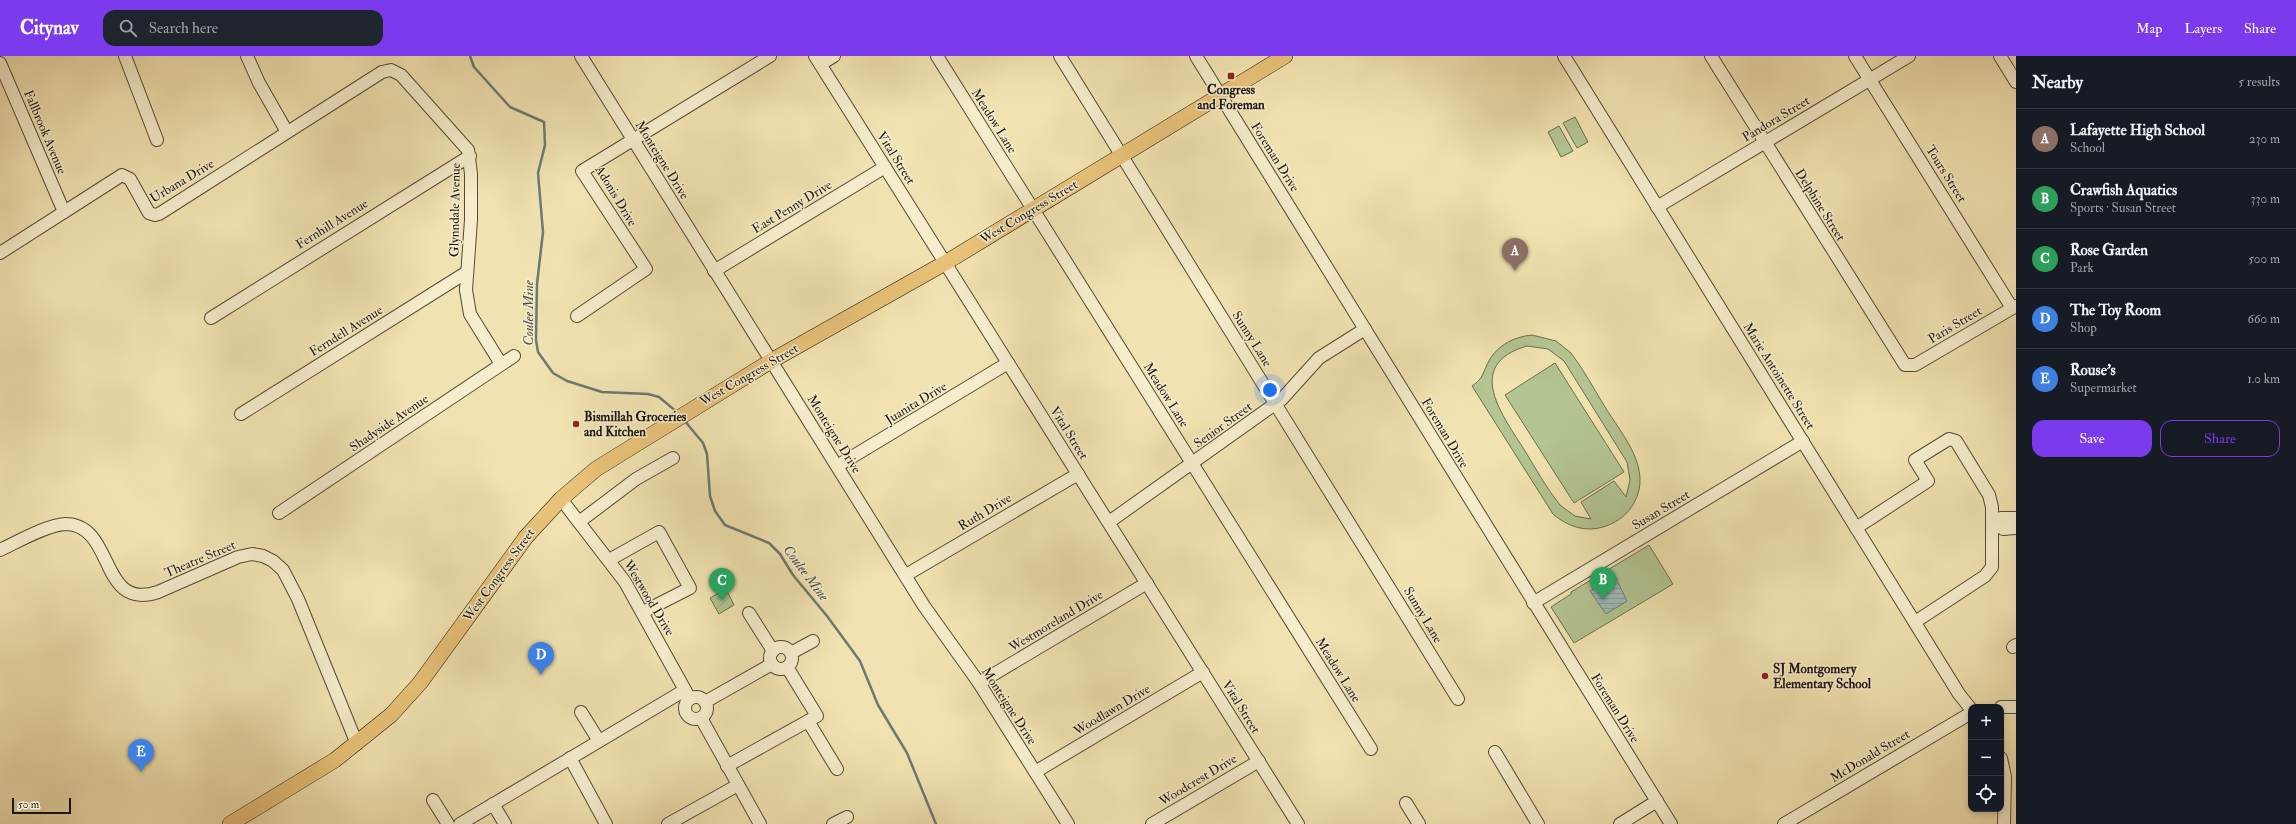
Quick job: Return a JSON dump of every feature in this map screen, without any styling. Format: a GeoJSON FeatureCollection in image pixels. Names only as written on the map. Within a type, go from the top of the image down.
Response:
{"type":"FeatureCollection","features":[{"type":"Feature","properties":{"kind":"main road","name":"West Congress Street"},"geometry":{"type":"LineString","coordinates":[[230,824],[318,771],[357,744],[391,715],[420,683],[518,546],[561,499],[596,469],[699,404],[771,361],[945,263],[1285,56]]}},
{"type":"Feature","properties":{"kind":"street"},"geometry":{"type":"LineString","coordinates":[[125,56],[157,140]]}},
{"type":"Feature","properties":{"kind":"street"},"geometry":{"type":"LineString","coordinates":[[247,56],[259,83],[288,132]]}},
{"type":"Feature","properties":{"kind":"street","name":"Adonis Drive"},"geometry":{"type":"LineString","coordinates":[[577,316],[646,269],[582,170],[770,56]]}},
{"type":"Feature","properties":{"kind":"street"},"geometry":{"type":"LineString","coordinates":[[818,60],[834,56]]}},
{"type":"Feature","properties":{"kind":"street","name":"Meadow Lane"},"geometry":{"type":"LineString","coordinates":[[937,56],[1371,749]]}},
{"type":"Feature","properties":{"kind":"street","name":"Sunny Lane"},"geometry":{"type":"LineString","coordinates":[[1060,56],[1458,699]]}},
{"type":"Feature","properties":{"kind":"street","name":"Foreman Drive"},"geometry":{"type":"LineString","coordinates":[[1196,56],[1671,824]]}},
{"type":"Feature","properties":{"kind":"street","name":"Marie Antoinette Street"},"geometry":{"type":"LineString","coordinates":[[1564,56],[1856,528],[1968,705]]}},
{"type":"Feature","properties":{"kind":"street","name":"Delphine Street"},"geometry":{"type":"LineString","coordinates":[[1711,56],[1901,362],[1908,366]]}},
{"type":"Feature","properties":{"kind":"street","name":"Tours Street"},"geometry":{"type":"LineString","coordinates":[[1855,56],[2014,307]]}},
{"type":"Feature","properties":{"kind":"street","name":"Pandora Street"},"geometry":{"type":"LineString","coordinates":[[1657,207],[1909,56]]}},
{"type":"Feature","properties":{"kind":"street"},"geometry":{"type":"LineString","coordinates":[[2000,56],[2016,82]]}},
{"type":"Feature","properties":{"kind":"street","name":"Monteigne Drive"},"geometry":{"type":"LineString","coordinates":[[584,57],[714,271],[936,623],[979,683],[1068,824]]}},
{"type":"Feature","properties":{"kind":"street","name":"Vital Street"},"geometry":{"type":"LineString","coordinates":[[818,60],[1298,824]]}},
{"type":"Feature","properties":{"kind":"street","name":"Fallbrook Avenue"},"geometry":{"type":"LineString","coordinates":[[0,63],[64,212]]}},
{"type":"Feature","properties":{"kind":"street","name":"Glynndale Avenue"},"geometry":{"type":"LineString","coordinates":[[288,132],[382,72],[391,70],[401,75],[465,145],[470,156],[471,220],[466,290],[470,314],[501,364]]}},
{"type":"Feature","properties":{"kind":"street","name":"Urbana Drive"},"geometry":{"type":"LineString","coordinates":[[64,212],[125,175],[130,178],[146,209],[151,215],[159,214],[288,132]]}},
{"type":"Feature","properties":{"kind":"street","name":"Fernhill Avenue"},"geometry":{"type":"LineString","coordinates":[[211,318],[470,156]]}},
{"type":"Feature","properties":{"kind":"street","name":"East Penny Drive"},"geometry":{"type":"LineString","coordinates":[[714,271],[885,168]]}},
{"type":"Feature","properties":{"kind":"street"},"geometry":{"type":"LineString","coordinates":[[0,253],[64,212]]}},
{"type":"Feature","properties":{"kind":"street","name":"Ferndell Avenue"},"geometry":{"type":"LineString","coordinates":[[241,414],[467,272]]}},
{"type":"Feature","properties":{"kind":"street","name":"Paris Street"},"geometry":{"type":"LineString","coordinates":[[1908,366],[1915,366],[2014,307]]}},
{"type":"Feature","properties":{"kind":"street","name":"Senior Street"},"geometry":{"type":"LineString","coordinates":[[1109,522],[1276,404],[1291,390],[1319,358],[1365,328]]}},
{"type":"Feature","properties":{"kind":"street","name":"Shadyside Avenue"},"geometry":{"type":"LineString","coordinates":[[279,513],[514,356]]}},
{"type":"Feature","properties":{"kind":"street","name":"Juanita Drive"},"geometry":{"type":"LineString","coordinates":[[837,466],[1008,363]]}},
{"type":"Feature","properties":{"kind":"street"},"geometry":{"type":"LineString","coordinates":[[1856,528],[1928,481],[1915,460],[1949,439],[1956,441],[1989,495],[1994,523],[1992,567],[1985,576],[1915,622]]}},
{"type":"Feature","properties":{"kind":"street","name":"Susan Street"},"geometry":{"type":"LineString","coordinates":[[1533,603],[1803,441]]}},
{"type":"Feature","properties":{"kind":"street"},"geometry":{"type":"LineString","coordinates":[[579,522],[636,480],[673,458]]}},
{"type":"Feature","properties":{"kind":"street","name":"Ruth Drive"},"geometry":{"type":"LineString","coordinates":[[906,575],[1078,474]]}},
{"type":"Feature","properties":{"kind":"street","name":"Westwood Drive"},"geometry":{"type":"LineString","coordinates":[[561,499],[625,582],[688,694]]}},
{"type":"Feature","properties":{"kind":"street"},"geometry":{"type":"LineString","coordinates":[[1994,523],[2001,518],[2016,518]]}},
{"type":"Feature","properties":{"kind":"street"},"geometry":{"type":"LineString","coordinates":[[1994,523],[2003,529],[2016,528]]}},
{"type":"Feature","properties":{"kind":"street","name":"Theatre Street"},"geometry":{"type":"LineString","coordinates":[[0,550],[51,528],[63,524],[73,525],[89,532],[94,538],[111,573],[119,585],[130,592],[144,595],[158,592],[238,557],[252,554],[268,558],[283,570],[298,598],[357,744]]}},
{"type":"Feature","properties":{"kind":"street"},"geometry":{"type":"LineString","coordinates":[[609,560],[658,532],[690,588],[643,612]]}},
{"type":"Feature","properties":{"kind":"street","name":"Westmoreland Drive"},"geometry":{"type":"LineString","coordinates":[[979,683],[1147,583]]}},
{"type":"Feature","properties":{"kind":"street"},"geometry":{"type":"LineString","coordinates":[[705,702],[772,657],[782,647],[791,653],[792,660],[787,667],[779,668],[772,657],[749,613]]}},
{"type":"Feature","properties":{"kind":"street"},"geometry":{"type":"LineString","coordinates":[[791,653],[813,641]]}},
{"type":"Feature","properties":{"kind":"street"},"geometry":{"type":"LineString","coordinates":[[727,766],[817,716],[787,667]]}},
{"type":"Feature","properties":{"kind":"street","name":"Woodlawn Drive"},"geometry":{"type":"LineString","coordinates":[[1035,772],[1203,672]]}},
{"type":"Feature","properties":{"kind":"street"},"geometry":{"type":"LineString","coordinates":[[688,694],[686,712],[691,718],[701,718]]}},
{"type":"Feature","properties":{"kind":"street"},"geometry":{"type":"LineString","coordinates":[[460,824],[599,741],[688,694],[705,702],[707,710],[701,718]]}},
{"type":"Feature","properties":{"kind":"street"},"geometry":{"type":"LineString","coordinates":[[2004,707],[2016,707]]}},
{"type":"Feature","properties":{"kind":"street"},"geometry":{"type":"LineString","coordinates":[[582,712],[599,741]]}},
{"type":"Feature","properties":{"kind":"street","name":"McDonald Street"},"geometry":{"type":"LineString","coordinates":[[1784,824],[1968,715]]}},
{"type":"Feature","properties":{"kind":"street"},"geometry":{"type":"LineString","coordinates":[[701,718],[760,824]]}},
{"type":"Feature","properties":{"kind":"street"},"geometry":{"type":"LineString","coordinates":[[808,721],[837,769]]}},
{"type":"Feature","properties":{"kind":"street"},"geometry":{"type":"LineString","coordinates":[[1495,752],[1538,824]]}},
{"type":"Feature","properties":{"kind":"street"},"geometry":{"type":"LineString","coordinates":[[570,758],[606,824]]}},
{"type":"Feature","properties":{"kind":"street","name":"Woodcrest Drive"},"geometry":{"type":"LineString","coordinates":[[1152,824],[1259,761]]}},
{"type":"Feature","properties":{"kind":"street"},"geometry":{"type":"LineString","coordinates":[[2004,766],[2010,782],[2004,824]]}},
{"type":"Feature","properties":{"kind":"street"},"geometry":{"type":"LineString","coordinates":[[668,824],[738,786]]}},
{"type":"Feature","properties":{"kind":"street"},"geometry":{"type":"LineString","coordinates":[[434,800],[448,824]]}},
{"type":"Feature","properties":{"kind":"street"},"geometry":{"type":"LineString","coordinates":[[1620,824],[1656,801]]}},
{"type":"Feature","properties":{"kind":"street"},"geometry":{"type":"LineString","coordinates":[[1406,803],[1419,824]]}},
{"type":"Feature","properties":{"kind":"street"},"geometry":{"type":"LineString","coordinates":[[494,804],[505,824]]}},
{"type":"Feature","properties":{"kind":"street"},"geometry":{"type":"LineString","coordinates":[[833,824],[847,817]]}},
{"type":"Feature","properties":{"kind":"green space"},"geometry":{"type":"Polygon","coordinates":[[[1575,117],[1588,142],[1577,148],[1563,123],[1575,117]]]}},
{"type":"Feature","properties":{"kind":"green space"},"geometry":{"type":"Polygon","coordinates":[[[1559,126],[1573,151],[1561,157],[1548,132],[1559,126]]]}},
{"type":"Feature","properties":{"kind":"green space"},"geometry":{"type":"Polygon","coordinates":[[[1532,335],[1556,341],[1571,353],[1627,441],[1638,465],[1640,478],[1639,490],[1629,511],[1619,520],[1599,528],[1585,529],[1571,525],[1553,514],[1472,386],[1481,378],[1489,360],[1504,344],[1532,335]],[[1527,346],[1507,355],[1496,366],[1492,379],[1494,393],[1499,408],[1507,423],[1555,499],[1560,505],[1575,516],[1591,519],[1581,502],[1614,481],[1626,497],[1630,480],[1627,462],[1564,361],[1548,349],[1527,346]]]}},
{"type":"Feature","properties":{"kind":"green space"},"geometry":{"type":"Polygon","coordinates":[[[1555,363],[1624,472],[1574,503],[1505,395],[1555,363]]]}},
{"type":"Feature","properties":{"kind":"green space"},"geometry":{"type":"Polygon","coordinates":[[[1649,545],[1673,584],[1574,643],[1551,607],[1571,594],[1571,592],[1649,545]]]}},
{"type":"Feature","properties":{"kind":"green space"},"geometry":{"type":"Polygon","coordinates":[[[726,589],[734,605],[719,614],[710,598],[726,589]]]}},
{"type":"Feature","properties":{"kind":"water"},"geometry":{"type":"Polygon","coordinates":[[[1615,576],[1627,601],[1606,614],[1590,591],[1615,576]]]}},
{"type":"Feature","properties":{"kind":"waterway","name":"Coulee Mine"},"geometry":{"type":"LineString","coordinates":[[470,56],[474,67],[510,107],[544,122],[545,145],[538,173],[543,232],[537,284],[536,340],[538,352],[553,373],[567,381],[602,392],[648,394],[659,397],[677,412]]}},
{"type":"Feature","properties":{"kind":"waterway","name":"Coulee Mine"},"geometry":{"type":"LineString","coordinates":[[684,420],[703,443],[707,454],[710,496],[715,511],[725,525],[769,543],[780,554],[793,575],[827,616],[860,661],[878,705],[907,753],[936,824]]}},
{"type":"Feature","properties":{"kind":"place","name":"Congress and Foreman"},"geometry":{"type":"Point","coordinates":[1231,76]}},
{"type":"Feature","properties":{"kind":"place","name":"Lafayette High School"},"geometry":{"type":"Point","coordinates":[1515,271]}},
{"type":"Feature","properties":{"kind":"place","name":"Bismillah Groceries and Kitchen"},"geometry":{"type":"Point","coordinates":[576,424]}},
{"type":"Feature","properties":{"kind":"place","name":"Crawfish Aquatics"},"geometry":{"type":"Point","coordinates":[1603,600]}},
{"type":"Feature","properties":{"kind":"place","name":"Rose Garden"},"geometry":{"type":"Point","coordinates":[722,601]}},
{"type":"Feature","properties":{"kind":"place","name":"The Toy Room"},"geometry":{"type":"Point","coordinates":[541,675]}},
{"type":"Feature","properties":{"kind":"place","name":"SJ Montgomery Elementary School"},"geometry":{"type":"Point","coordinates":[1765,676]}},
{"type":"Feature","properties":{"kind":"place","name":"Rouse's"},"geometry":{"type":"Point","coordinates":[141,772]}}]}
